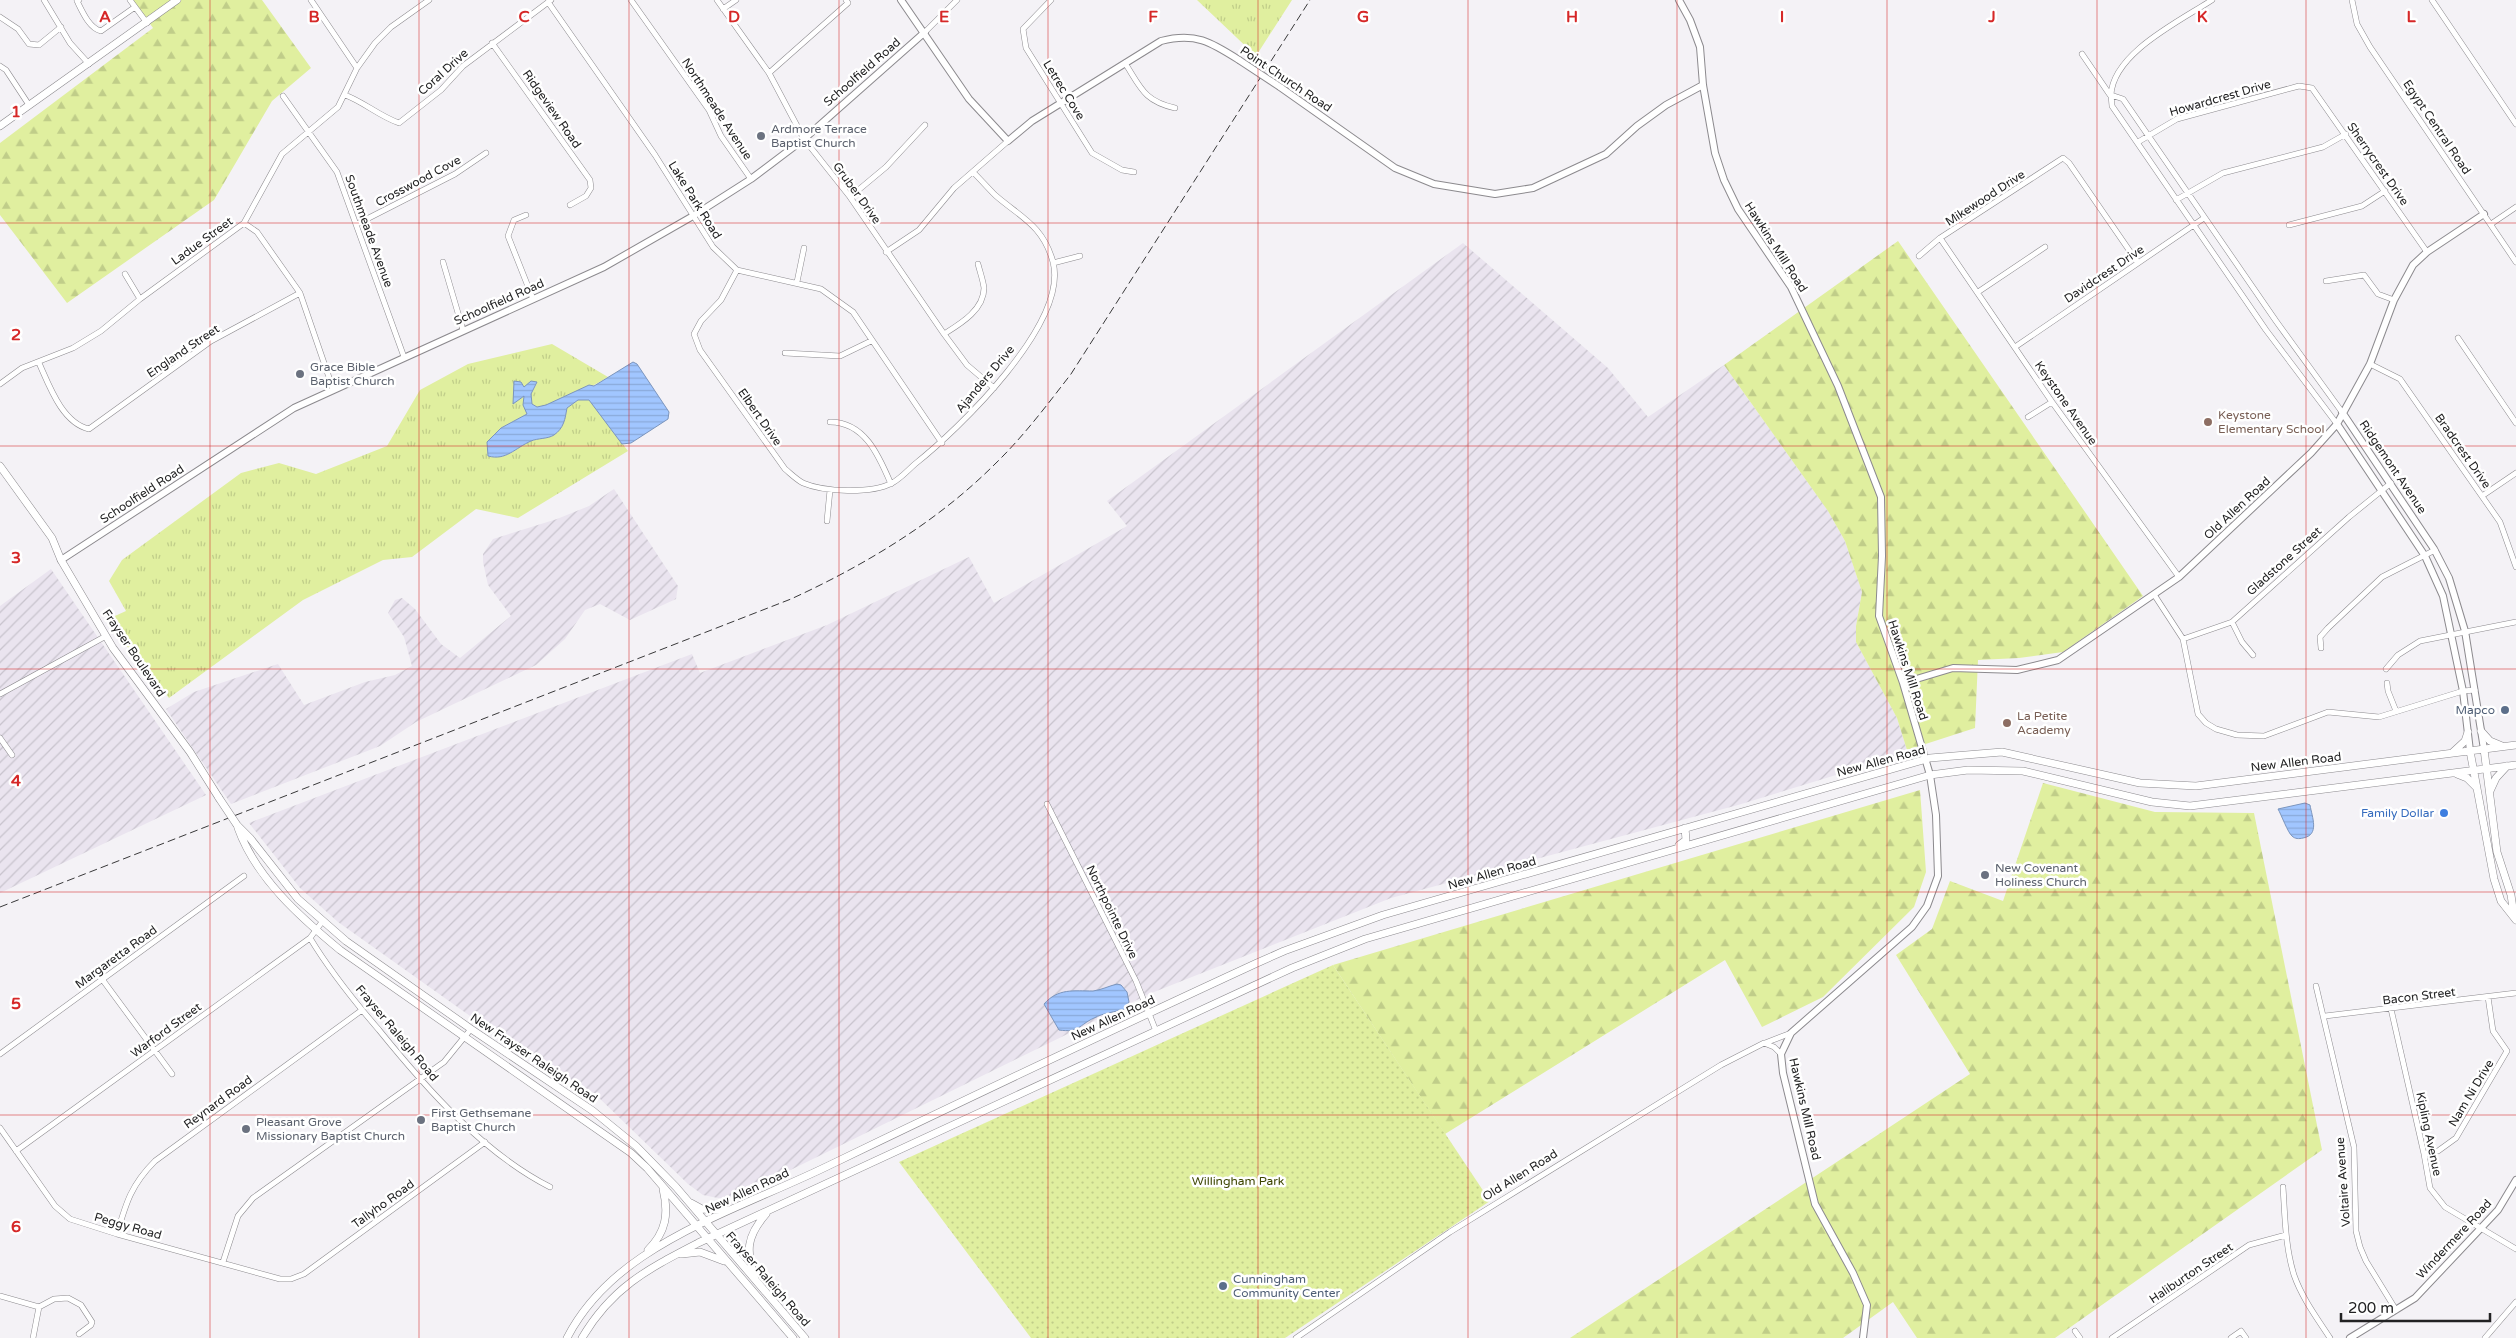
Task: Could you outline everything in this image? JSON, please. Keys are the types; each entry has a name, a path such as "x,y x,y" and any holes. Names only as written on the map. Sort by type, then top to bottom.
{"main road":[{"path":"0,126 90,64 177,0"},
{"name":"Frayser Boulevard","path":"0,466 42,522 106,636 190,752 237,825"},
{"path":"2481,731 2490,740 2502,746"},
{"path":"2451,754 2465,741 2468,732"},
{"name":"New Allen Road","path":"567,1338 588,1306 604,1287 643,1256 705,1222 1284,950 1383,915 1924,759 2002,752 2140,783 2196,786 2516,745"},
{"name":"Ridgemont Avenue","path":"2484,749 2496,841 2515,917"},
{"name":"Ridgemont Avenue","path":"2470,751 2486,842 2501,901 2515,917"},
{"name":"New Allen Road","path":"582,1338 617,1293 646,1270 706,1238 1292,968 1365,939 1930,776 1968,770 2023,771 2152,802 2190,806 2474,772 2516,765"},
{"path":"2490,794 2494,782 2507,766"},
{"path":"2455,774 2467,778 2476,787"},
{"path":"237,825 250,838 298,899 322,922"},
{"path":"237,825 245,846 258,866 285,900 316,930"},
{"path":"1665,852 1684,843 1688,837 1685,828"},
{"path":"2486,842 2496,841"},
{"name":"New Frayser Raleigh Road","path":"322,922 470,1029 593,1111 617,1130 636,1146 715,1234"},
{"name":"New Frayser Raleigh Road","path":"316,930 340,950 612,1138 636,1158 663,1186 706,1238"},
{"path":"643,1256 662,1234 666,1224 666,1202 663,1186"},
{"path":"688,1202 702,1209 731,1210"},
{"path":"756,1282 749,1260 750,1237 768,1211"},
{"name":"Frayser Raleigh Road","path":"715,1234 805,1338"},
{"name":"Frayser Raleigh Road","path":"706,1238 793,1338"},
{"path":"669,1258 686,1252 700,1252 727,1263"}],"street":[{"path":"44,0 75,48 90,64"},
{"path":"79,0 77,1 82,13 96,30 101,31 135,6"},
{"path":"130,0 147,23"},
{"path":"311,0 357,68"},
{"name":"Ladue Street","path":"0,384 22,368 39,363 73,348 102,331 140,299 244,223 282,154 338,107 357,68 375,43 386,32 428,0"},
{"name":"Northmeade Avenue","path":"631,0 709,110 721,136 751,179"},
{"name":"Gruber Drive","path":"717,0 769,73 804,139 850,197 944,334 967,364 994,388"},
{"path":"723,8 736,0"},
{"path":"902,0 970,99 1008,141"},
{"path":"924,32 957,0"},
{"name":"Letrec Cove","path":"1051,0 1023,29 1026,48 1092,153 1122,170 1134,172"},
{"name":"Hawkins Mill Road","path":"1679,0 1690,20 1700,47 1715,153 1724,180 1738,209 1791,287 1838,386 1880,497 1882,556 1879,616 1903,683 1930,776 1936,815 1938,876 1928,906 1912,927 1791,1033 1781,1054 1815,1204 1853,1273 1867,1305 1863,1338"},
{"path":"2111,95 2112,84 2131,55 2212,0"},
{"name":"Egypt Central Road","path":"2352,0 2357,24 2370,47 2516,262"},
{"path":"2432,0 2516,124"},
{"name":"Coral Drive","path":"344,95 362,101 386,118 398,123 441,90 463,66 550,1"},
{"name":"Lake Park Road","path":"550,1 655,156 712,246 737,270"},
{"path":"769,73 847,1"},
{"path":"0,17 18,28 29,44 39,45 61,27"},
{"name":"Schoolfield Road","path":"62,560 294,408 604,267 693,216 751,179 804,139 924,32"},
{"name":"Point Church Road","path":"886,252 919,230 954,188 974,173 1032,121 1161,41 1185,37 1200,38 1215,44 1395,168 1434,184 1494,194 1533,188 1606,154 1637,126 1666,105 1704,85"},
{"name":"Ridgeview Road","path":"492,43 590,180 591,188 586,196 570,205"},
{"name":"Ridgemont Avenue","path":"2082,54 2111,95 2112,106 2176,200 2266,330 2337,424 2424,556 2443,596 2452,633 2463,691 2470,751"},
{"path":"1125,63 1147,96 1158,104 1175,108"},
{"path":"0,66 6,70 29,105"},
{"name":"Howardcrest Drive","path":"2138,142 2177,119 2299,86 2312,88"},
{"name":"Sherrycrest Drive","path":"2312,88 2427,252"},
{"name":"Ridgemont Avenue","path":"2111,95 2123,100 2342,412 2435,550 2449,578 2465,631 2484,749"},
{"name":"Southmeade Avenue","path":"284,96 337,172 404,358"},
{"path":"850,197 886,167 925,125"},
{"path":"2176,200 2223,172 2323,147 2346,134"},
{"name":"Crosswood Cove","path":"357,224 455,174 486,153"},
{"name":"Mikewood Drive","path":"1919,256 1940,238 2063,158 2138,263"},
{"name":"Ajanders Drive","path":"830,490 857,491 891,484 942,443 994,388 1019,357 1046,311 1052,290 1053,263 1044,241 1031,222 995,195 974,173"},
{"path":"2289,225 2362,206 2385,192"},
{"path":"2491,224 2516,208"},
{"name":"Old Allen Road","path":"1903,683 1953,668 2017,670 2040,666 2058,660 2179,578 2299,464 2337,424 2370,364 2394,300 2413,265 2427,252 2484,214"},
{"path":"526,215 514,220 508,236 533,298"},
{"name":"Davidcrest Drive","path":"2016,347 2204,218"},
{"path":"244,223 257,232 300,293 333,389"},
{"name":"Keystone Avenue","path":"1940,238 2052,402 2179,578"},
{"path":"1978,292 2045,247"},
{"path":"797,282 804,248"},
{"path":"1053,263 1080,256"},
{"path":"443,262 463,330"},
{"path":"944,334 960,324 978,306 984,289 978,264"},
{"path":"737,270 797,282 821,289 839,300 852,312 942,443"},
{"name":"Elbert Drive","path":"737,270 721,300 701,321 694,334 700,350 785,469 803,482 830,490"},
{"path":"125,274 140,299"},
{"path":"2326,281 2364,275 2378,294 2394,300"},
{"name":"England Street","path":"39,363 51,389 73,422 89,429 211,341 300,293"},
{"path":"2458,338 2516,423"},
{"path":"784,353 840,356 871,341"},
{"name":"Bradcrest Drive","path":"2370,364 2400,378 2500,522 2514,552 2516,567"},
{"path":"2028,417 2052,402"},
{"path":"830,422 842,422 862,433 878,455 891,484"},
{"path":"2482,496 2516,473"},
{"name":"Gladstone Street","path":"2183,639 2232,622 2348,517 2391,484"},
{"path":"827,521 830,490"},
{"path":"2321,648 2320,637 2382,577 2435,550"},
{"path":"2155,596 2183,639 2198,714 2206,723 2237,735 2264,736 2328,712 2379,717 2463,691 2475,690"},
{"path":"2232,622 2242,642 2254,655"},
{"path":"2386,669 2398,654 2420,641 2452,633 2516,622"},
{"path":"0,694 106,636"},
{"path":"2387,683 2396,712"},
{"path":"0,738 12,754"},
{"name":"Northpointe Drive","path":"1047,804 1156,1031"},
{"name":"Margaretta Road","path":"0,1054 244,876"},
{"name":"Warford Street","path":"16,1151 310,938 322,922"},
{"name":"Frayser Raleigh Road","path":"310,938 324,962 420,1080 485,1142 527,1175 550,1187"},
{"path":"102,979 172,1074"},
{"name":"Voltaire Avenue","path":"2316,986 2325,1016 2354,1147 2358,1239 2366,1261 2396,1310"},
{"name":"Bacon Street","path":"2325,1016 2488,998 2516,993"},
{"name":"Nam Ni Drive","path":"2424,1154 2438,1151 2456,1138 2506,1051 2493,1031 2488,998"},
{"name":"Kipling Avenue","path":"2391,1009 2430,1188 2437,1200 2516,1249"},
{"name":"Reynard Road","path":"117,1234 128,1196 138,1177 154,1161 362,1010"},
{"path":"223,1262 238,1216 253,1198 444,1062 470,1029"},
{"name":"Old Allen Road","path":"1296,1338 1450,1232 1721,1065 1764,1043 1791,1033"},
{"path":"1764,1043 1774,1047 1781,1054"},
{"name":"Peggy Road","path":"0,1128 55,1206 70,1219 117,1234 280,1279 291,1279"},
{"name":"Tallyho Road","path":"291,1279 304,1274 485,1142"},
{"name":"Windermere Road","path":"2350,1338 2415,1298 2482,1229 2498,1210 2516,1180"},
{"path":"2283,1187 2286,1235 2294,1274 2308,1305 2330,1338"},
{"name":"Haliburton Street","path":"2112,1338 2249,1245 2286,1235"},
{"path":"0,1296 39,1307 61,1297 75,1300 85,1309 92,1322 91,1325 79,1334"},
{"path":"2485,1338 2516,1302"},
{"path":"33,1338 39,1307"},
{"path":"2075,1331 2080,1338"},
{"path":"2231,1338 2241,1331 2246,1338"}],"shaded area":[{"path":"1463,243 1608,368 1648,417 1724,365 1828,511 1845,541 1862,592 1856,626 1856,642 1897,718 1907,750 1885,760 1738,805 1391,898 1149,994 750,1190 723,1199 703,1195 688,1184 595,1094 501,1038 338,922 300,888 249,823 692,654 700,673 827,625 969,557 994,603 1127,526 1107,501"},
{"path":"614,489 678,586 676,599 630,620 600,604 585,610 565,639 536,665 416,722 380,746 231,804 166,709 194,692 278,664 304,705 365,682 395,675 412,666 404,637 388,613 395,600 402,598 415,609 441,644 460,658 511,616 488,585 483,554 493,539 557,519 589,506"},
{"path":"51,569 206,795 0,893 0,606"}],"green space":[{"path":"133,0 262,0 311,68 272,101 214,200 67,303 0,215 0,143 153,28"},
{"path":"1197,0 1292,0 1256,56"},
{"path":"1898,241 2143,596 2063,652 2019,658 1978,660 1975,728 1907,750 1897,718 1856,642 1856,626 1862,592 1845,541 1828,511 1724,365"},
{"path":"552,344 608,377 574,395 537,407 532,404 531,394 537,383 513,404 524,396 527,414 501,428 487,442 488,456 500,457 531,441 554,435 565,420 567,408 578,400 589,400 628,451 518,518 476,509 412,557 383,560 303,600 169,698 106,620 126,611 109,581 122,560 241,473 279,463 316,474 387,446 420,390 468,364"},
{"path":"2043,783 2155,812 2254,813 2322,1150 2055,1338 1917,1338 1893,1302 1843,1338 1570,1338 1970,1074 1896,955 1932,929 1950,881 2003,901"},
{"path":"1920,790 1926,872 1914,907 1823,997 1762,1027 1725,960 1445,1134 1333,965"},
{"name":"Willingham Park","path":"1333,965 1490,1201 1285,1338 1031,1338 899,1162"}],"water":[{"path":"633,362 637,364 669,412 668,419 631,443 622,444 589,400 578,400 567,408 565,420 554,435 531,441 500,457 488,456 487,442 501,428 527,414 523,405 524,396 513,404 514,381 521,382 524,387 531,381 537,382 531,394 532,404 537,407 546,405 589,385 594,386"},
{"path":"2305,803 2310,805 2314,825 2312,833 2302,838 2296,838 2292,836 2278,809"},
{"path":"1117,984 1121,985 1127,992 1129,1002 1125,1009 1098,1016 1075,1029 1059,1030 1044,1004 1055,995 1067,991 1093,991"}],"railway":[{"path":"0,907 791,599 873,557 924,523 973,485 1005,454 1071,374 1310,0"}],"place":[{"name":"Ardmore Terrace Baptist Church","path":"761,136"},
{"name":"Grace Bible Baptist Church","path":"300,374"},
{"name":"Keystone Elementary School","path":"2208,422"},
{"name":"Mapco","path":"2505,710"},
{"name":"La Petite Academy","path":"2007,723"},
{"name":"Family Dollar","path":"2444,813"},
{"name":"New Covenant Holiness Church","path":"1985,875"},
{"name":"First Gethsemane Baptist Church","path":"421,1120"},
{"name":"Pleasant Grove Missionary Baptist Church","path":"246,1129"},
{"name":"Cunningham Community Center","path":"1223,1286"}]}
